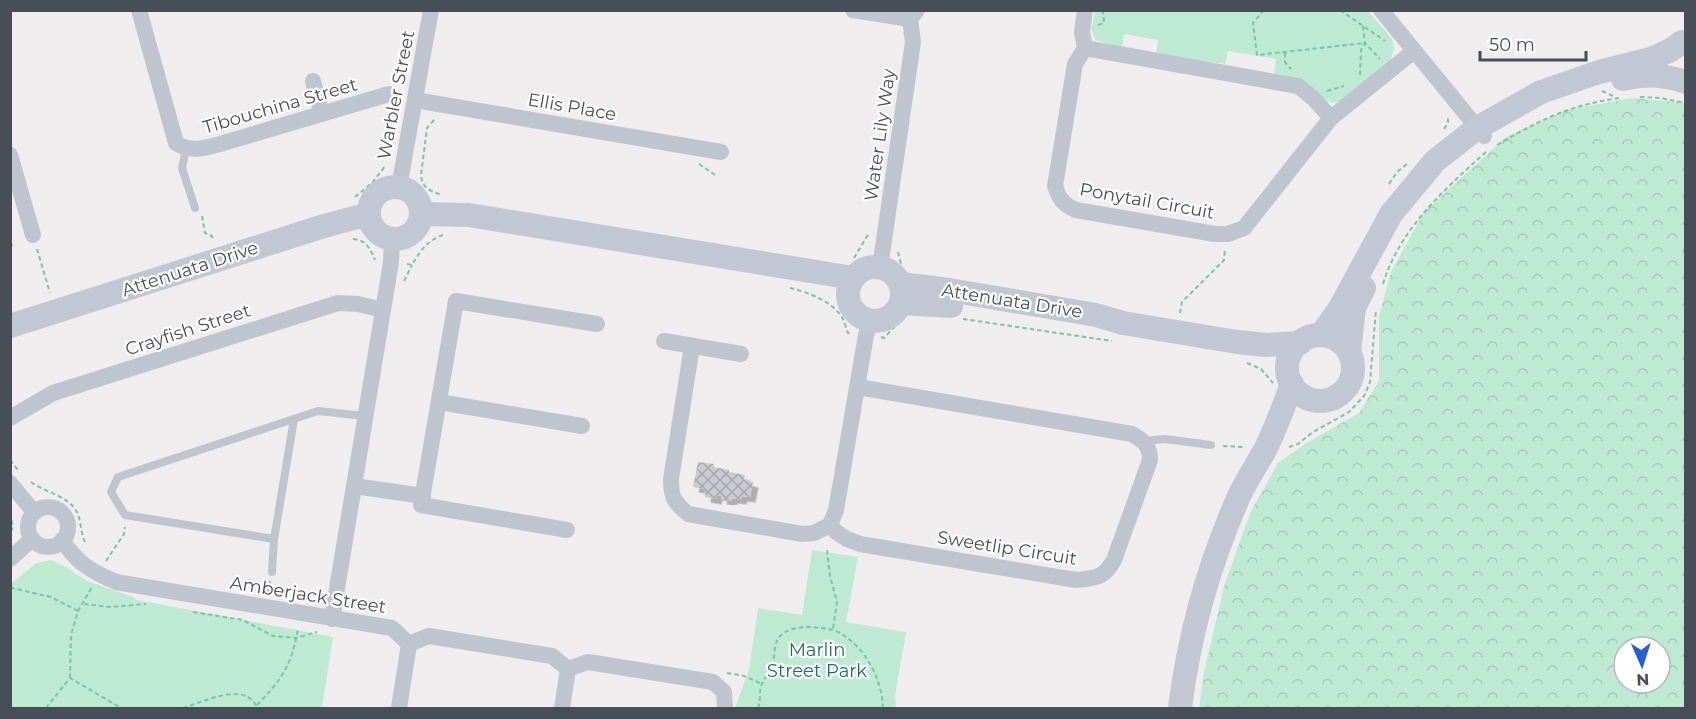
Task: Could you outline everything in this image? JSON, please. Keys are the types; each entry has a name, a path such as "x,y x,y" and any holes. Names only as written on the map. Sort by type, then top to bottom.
{"street":[{"name":"Tibouchina Street","path":"139,10 176,143 186,149 204,148 389,94"},
{"name":"Warbler Street","path":"399,187 431,10"},
{"path":"854,10 913,15"},
{"name":"Ponytail Circuit","path":"1085,10 1082,32 1085,48 1075,64 1055,186 1058,197 1067,206 1076,210 1227,234 1244,228 1331,118 1414,51"},
{"path":"1381,10 1486,140"},
{"name":"Water Lily Way","path":"880,267 913,42 913,15"},
{"path":"1684,39 1679,61 1686,77"},
{"path":"1265,449 1302,413 1320,401 1340,395 1347,387 1352,378 1353,368 1349,352 1354,308 1392,238 1414,205 1439,176 1486,140 1541,92 1599,72 1651,59 1671,50 1684,39"},
{"path":"1085,48 1299,86 1331,118"},
{"path":"1180,708 1184,676 1204,590 1240,495 1265,449 1290,377 1292,351 1310,339 1340,308 1391,214 1435,161 1486,140 1549,101 1634,76 1667,75 1686,82"},
{"path":"313,81 322,114"},
{"name":"Ellis Place","path":"415,100 721,152"},
{"path":"10,155 33,235"},
{"path":"390,187 399,187 406,189 418,199 421,214 415,230 400,238 392,238 378,232 361,206 371,202 376,195 390,187"},
{"name":"Attenuata Drive","path":"10,326 324,226 361,206"},
{"path":"421,214 469,215 849,277 870,267 889,270 896,276 901,294 897,311 889,318 862,327"},
{"path":"327,624 354,486 391,262 392,238"},
{"path":"692,346 671,479 671,493 676,504 688,514 802,534 814,533 830,525 836,510 866,335 861,318 849,302 849,277"},
{"name":"Attenuata Drive","path":"901,294 949,290 1237,342 1266,345 1310,339"},
{"path":"567,530 422,505 423,496 456,301 597,324"},
{"name":"Crayfish Street","path":"10,418 53,393 339,303 358,304 383,310"},
{"path":"1310,339 1335,339 1349,352"},
{"path":"664,341 741,354"},
{"name":"Attenuata Drive","path":"1237,342 1290,377"},
{"path":"1290,377 1304,396 1320,401"},
{"path":"858,387 1132,434 1144,441"},
{"path":"439,402 582,426"},
{"name":"Sweetlip Circuit","path":"830,525 847,539 860,544 1076,579 1094,579 1108,572 1114,560 1150,460 1150,451 1144,441"},
{"path":"18,477 34,512"},
{"path":"354,486 423,496"},
{"path":"47,507 59,511 67,522 66,535 52,546 41,546 32,539 28,528 30,517 34,512 47,507"},
{"path":"10,559 32,539"},
{"name":"Amberjack Street","path":"62,540 73,556 85,567 105,571 116,582 327,624 392,628 409,644"},
{"path":"399,708 409,644 429,636 552,656 568,669"},
{"path":"568,669 588,662 713,682 724,700"},
{"path":"562,708 568,669"}],"lane":[{"path":"186,149 182,168 199,210"},
{"path":"274,539 125,515 111,492 118,477 318,411 365,416"},
{"path":"272,573 274,539 294,419"},
{"path":"1144,441 1165,439 1211,445"}],"path":[{"path":"1094,25 1104,23 1103,10"},
{"path":"1264,10 1252,23 1257,55 1365,43"},
{"path":"1340,10 1389,44 1401,35"},
{"path":"1357,81 1362,67 1361,50 1365,43 1363,26"},
{"path":"1365,43 1384,63"},
{"path":"1285,52 1285,62 1292,70"},
{"path":"1324,90 1352,84"},
{"path":"1594,87 1618,98"},
{"path":"1635,96 1686,103"},
{"path":"1382,287 1395,256 1419,217 1486,140 1568,108 1627,97"},
{"path":"440,117 431,122 427,128 421,175 426,188 446,196"},
{"path":"698,162 715,175"},
{"path":"361,206 372,183 387,163"},
{"path":"199,210 202,227 205,233 212,236 214,245"},
{"path":"849,277 855,257 869,232"},
{"path":"403,283 422,248 431,239 450,233"},
{"path":"1177,331 1182,302 1224,260 1227,234"},
{"path":"33,235 51,297"},
{"path":"10,242 13,247"},
{"path":"375,260 376,269"},
{"path":"405,264 412,265"},
{"path":"781,286 804,291 836,310 843,319 848,333 862,327"},
{"path":"1211,445 1265,449 1298,444 1313,432 1349,412 1364,396 1370,382 1377,305"},
{"path":"10,460 18,477 66,500 72,506 77,513 83,539 88,549"},
{"path":"10,513 13,527 10,533"},
{"path":"46,708 70,678 71,635 78,611 105,571 104,563 124,534 125,515"},
{"path":"827,550 830,576 837,602 832,629"},
{"path":"10,579 12,588 51,597 78,611"},
{"path":"84,604 110,607 145,604 156,606"},
{"path":"189,611 243,620 273,636 296,638 313,634 327,624"},
{"path":"183,708 235,693 246,695 257,707 286,671 298,623"},
{"path":"758,708 762,684 773,664 774,645 783,633 801,627 832,629 848,638 870,665 882,696 883,708"},
{"path":"722,672 744,676 762,684"},
{"path":"70,678 121,708"}],"green space":[{"path":"1095,11 1368,11 1392,39 1394,48 1391,59 1350,96 1332,103 1322,98 1300,79 1274,73 1276,59 1228,51 1225,64 1156,54 1158,40 1124,34 1122,48 1096,40 1091,30"},
{"path":"1632,98 1685,103 1685,708 1199,708 1204,672 1225,583 1251,511 1278,463 1305,444 1359,413 1379,381 1379,316 1391,272 1424,212 1506,137 1566,110"},
{"name":"Marlin Street Park","path":"812,550 858,557 846,622 906,632 895,696 896,708 735,708 749,670 758,608 802,615"},
{"path":"51,560 87,581 137,600 333,637 322,708 11,708 11,584 36,563"}],"building":[{"path":"698,462 714,464 714,467 745,475 744,480 753,482 750,497 732,498 732,501 721,499 722,496 717,495 716,499 705,497 706,489 693,487"}]}
